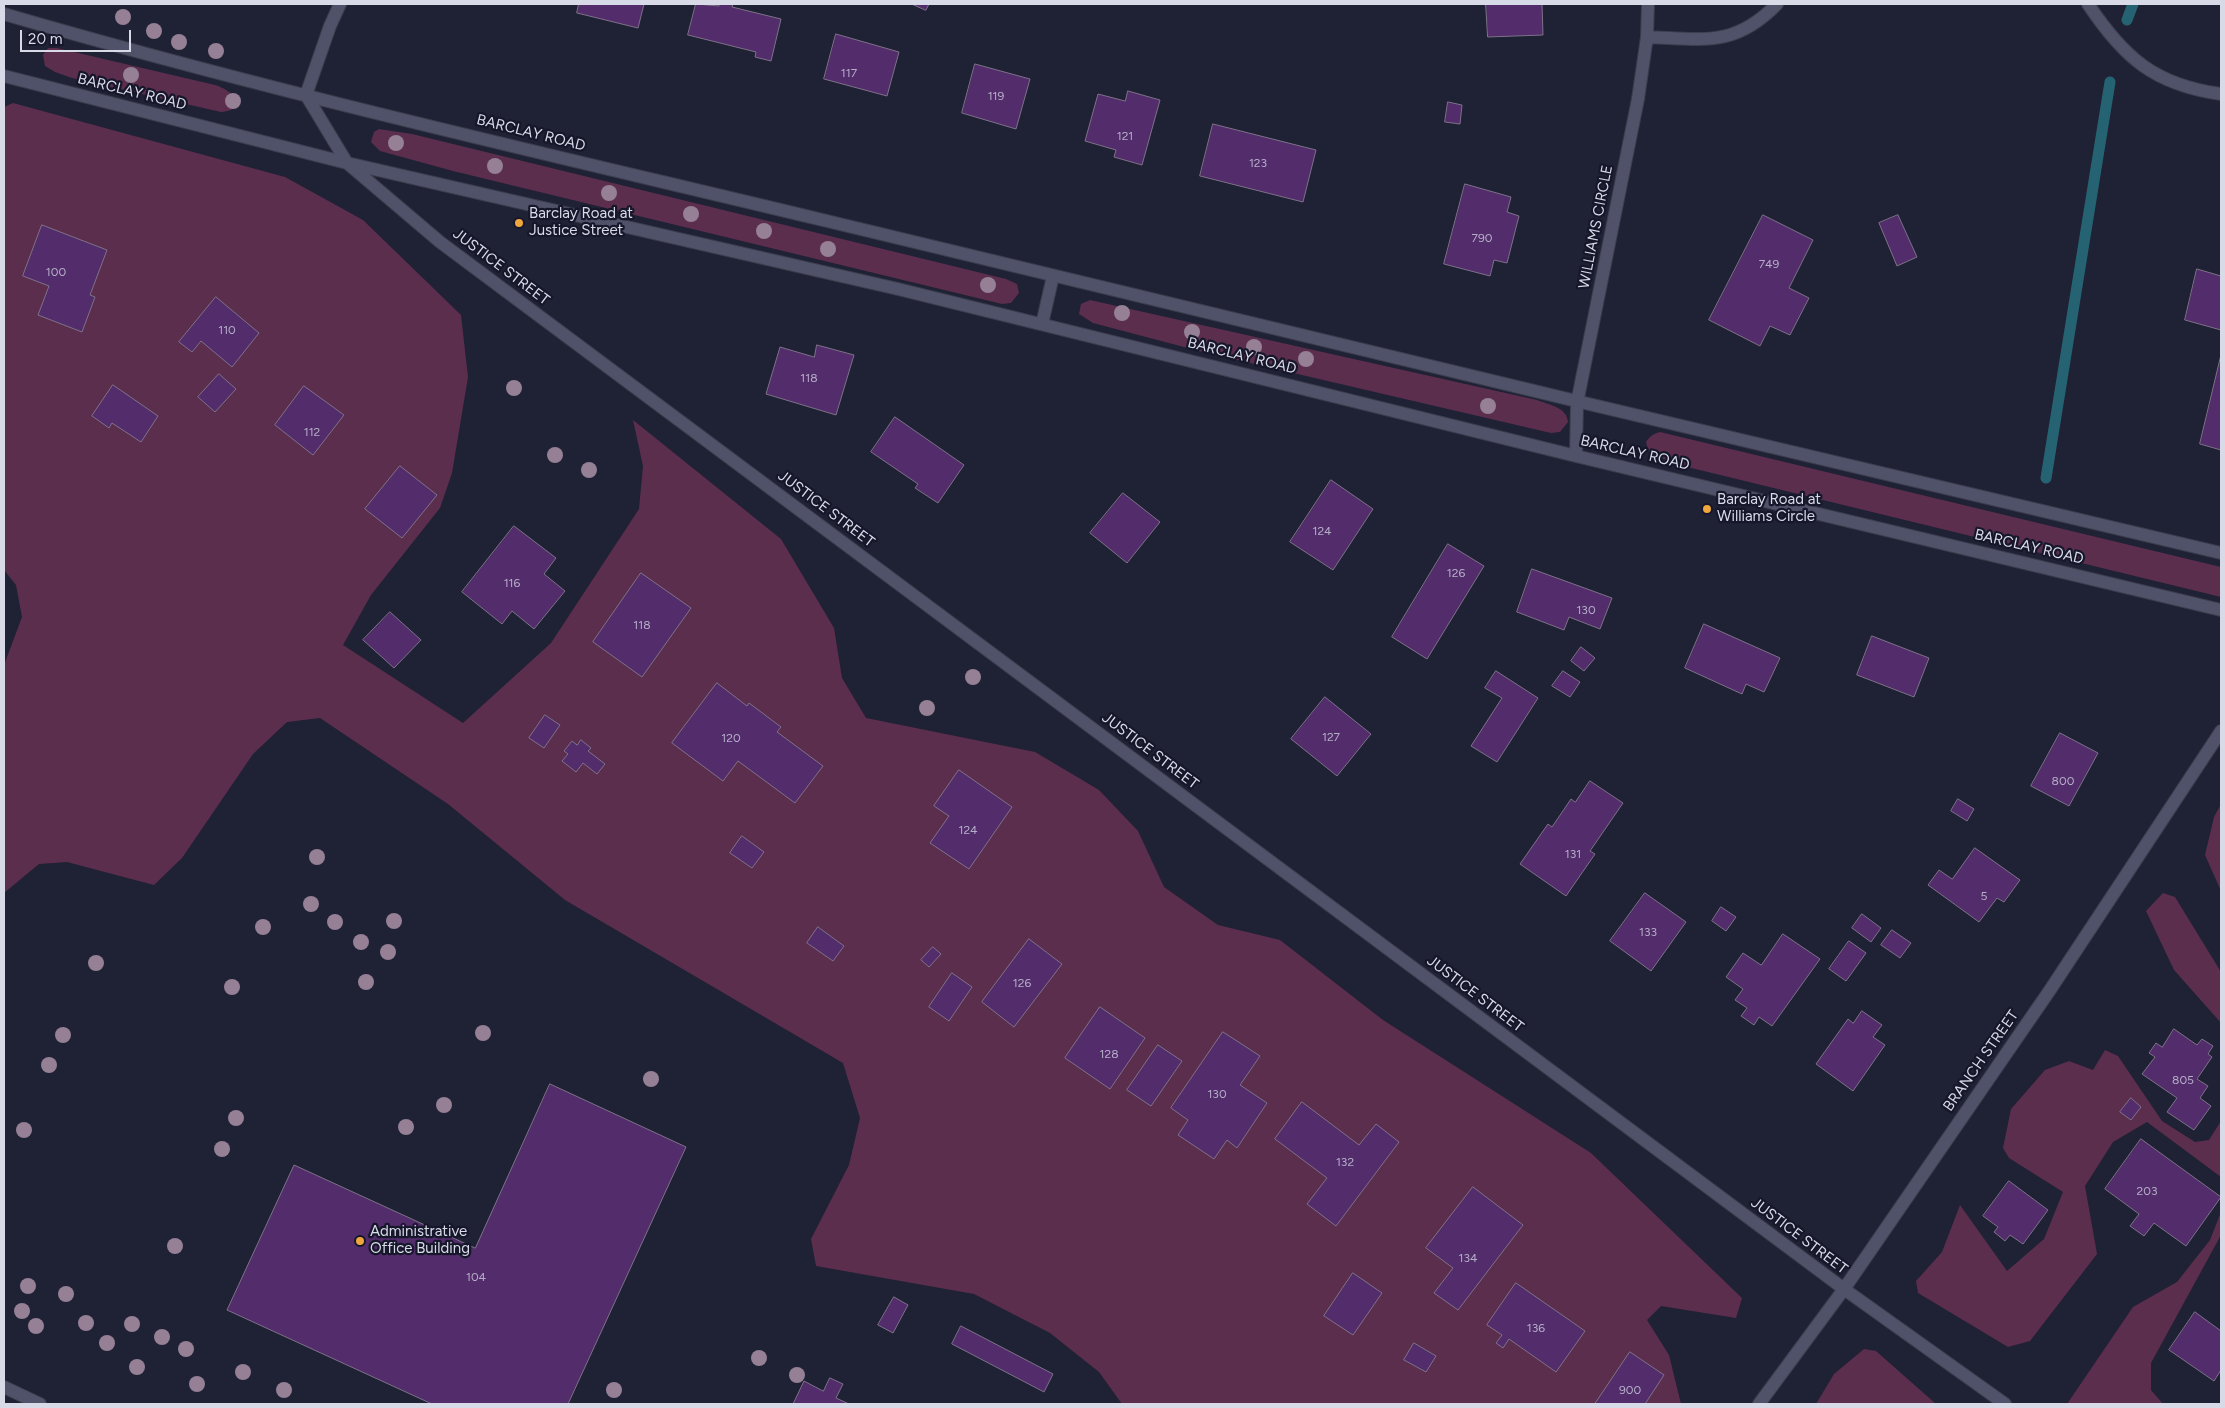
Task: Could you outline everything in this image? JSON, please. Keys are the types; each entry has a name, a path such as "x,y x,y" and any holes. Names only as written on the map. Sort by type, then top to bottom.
{"street":[{"path":"306,95 330,26 340,4"},
{"name":"WILLIAMS CIRCLE","path":"1576,456 1577,403 1638,99 1647,38 1648,4"},
{"path":"1647,38 1720,38 1736,34 1751,27 1777,4"},
{"path":"2088,4 2118,45 2149,71 2182,86 2221,94"},
{"name":"BARCLAY ROAD","path":"4,14 93,40 306,95 1577,403 2221,553"},
{"name":"BARCLAY ROAD","path":"4,76 346,163 888,286 1576,456 2221,610"},
{"name":"JUSTICE STREET","path":"306,95 346,163 440,242 1844,1289 2005,1404"},
{"path":"1042,324 1053,276"},
{"name":"BRANCH STREET","path":"1759,1404 1844,1289 2050,990 2221,731"},
{"path":"4,1387 40,1404"}],"shaded area":[{"path":"48,48 57,48 215,85 233,95 237,103 236,107 221,112 72,78 45,66 43,55"},
{"path":"13,103 285,177 363,220 461,315 468,377 452,473 440,508 371,595 343,645 463,723 551,643 639,509 643,466 633,420 781,539 834,628 842,678 866,718 1035,752 1099,790 1138,831 1164,887 1218,925 1280,940 1383,1020 1591,1153 1742,1298 1736,1318 1661,1306 1647,1320 1669,1355 1681,1404 1122,1404 1099,1372 1050,1333 974,1294 816,1266 811,1239 849,1165 860,1118 843,1063 565,900 448,804 320,718 287,722 253,754 182,858 154,885 67,862 39,864 4,893 4,665 22,617 16,585 4,570 4,107"},
{"path":"379,129 412,134 1006,279 1017,284 1019,293 1011,303 1002,304 453,171 380,151 371,142 374,132"},
{"path":"1090,300 1537,400 1561,410 1567,417 1568,422 1560,432 1551,433 1203,352 1093,323 1079,314 1081,304"},
{"path":"1660,432 2221,567 2221,597 1671,463 1648,450 1646,442 1649,438"},
{"path":"2221,804 2221,891 2205,855 2214,817"},
{"path":"2163,893 2175,897 2221,972 2221,1023 2174,970 2146,911"},
{"path":"2105,1050 2118,1056 2162,1121 2195,1142 2209,1140 2221,1121 2221,1177 2147,1122 2113,1142 2085,1186 2097,1254 2030,1341 2008,1347 1918,1293 1916,1281 1942,1252 1960,1205 2007,1271 2044,1239 2063,1192 2009,1158 2003,1148 2011,1109 2045,1070 2069,1061 2093,1070"},
{"path":"2221,1212 2221,1235 2151,1363 2151,1390 2163,1404 2067,1404 2133,1307 2177,1282 2210,1240"},
{"path":"1864,1349 1876,1351 1936,1404 1816,1404 1834,1374"}],"building":[{"path":"579,4 644,4 638,28 577,13"},
{"path":"696,4 719,6 719,4 733,4 732,7 781,19 771,61 755,57 756,52 688,35"},
{"path":"912,4 929,4 926,10"},
{"path":"1486,4 1542,4 1543,35 1488,37"},
{"path":"836,34 899,52 887,96 824,79"},
{"path":"975,64 1030,79 1016,129 962,113"},
{"path":"1128,91 1160,100 1142,165 1114,157 1116,150 1085,141 1098,94 1125,101"},
{"path":"1448,102 1462,105 1460,124 1445,122"},
{"path":"1213,124 1316,150 1303,202 1200,176"},
{"path":"1465,184 1511,197 1507,212 1519,216 1507,263 1494,260 1490,276 1444,264"},
{"path":"1763,215 1813,240 1789,288 1809,298 1790,335 1770,326 1760,346 1709,320"},
{"path":"1898,215 1917,257 1897,266 1879,223"},
{"path":"42,225 107,250 90,295 95,297 82,332 38,315 49,286 23,276"},
{"path":"2197,269 2221,276 2221,330 2185,320"},
{"path":"216,297 259,333 232,367 201,341 192,352 179,342"},
{"path":"817,345 854,355 836,415 766,394 780,347 814,357"},
{"path":"2221,355 2221,450 2200,444"},
{"path":"219,374 236,389 215,412 198,397"},
{"path":"113,385 158,416 141,442 112,423 109,428 92,416"},
{"path":"304,386 344,415 313,455 275,425"},
{"path":"895,417 964,465 938,503 915,488 918,484 871,452"},
{"path":"400,466 437,495 402,538 365,509"},
{"path":"1331,480 1373,509 1333,570 1290,542"},
{"path":"1123,493 1160,522 1127,563 1090,533"},
{"path":"514,526 556,558 544,574 565,591 534,629 512,611 502,624 462,592"},
{"path":"1448,544 1484,566 1427,659 1392,637"},
{"path":"1532,569 1612,598 1600,629 1569,617 1564,630 1517,612"},
{"path":"641,573 691,608 642,677 593,642"},
{"path":"390,612 421,640 394,668 363,640"},
{"path":"1704,624 1780,658 1764,692 1746,684 1742,694 1685,668"},
{"path":"1872,636 1929,658 1914,697 1857,675"},
{"path":"1581,647 1595,658 1584,671 1571,661"},
{"path":"1496,671 1538,698 1497,762 1471,746 1502,698 1485,688"},
{"path":"1563,671 1580,682 1570,697 1552,686"},
{"path":"717,683 747,706 749,703 781,727 777,732 823,766 795,803 738,761 723,781 672,743"},
{"path":"1325,697 1371,734 1337,776 1291,739"},
{"path":"545,715 560,725 544,748 529,738"},
{"path":"2060,733 2098,753 2069,806 2031,786"},
{"path":"581,740 591,748 588,751 605,764 597,774 583,763 576,772 562,761 568,754 564,751 572,741 577,745"},
{"path":"959,770 1012,807 969,869 930,843 949,816 934,806"},
{"path":"1590,781 1623,803 1590,851 1595,854 1566,896 1520,864 1548,824 1552,827 1571,799 1575,802"},
{"path":"1958,799 1974,809 1967,821 1951,811"},
{"path":"742,836 764,852 752,868 730,853"},
{"path":"1975,848 2020,880 2004,902 1997,898 1979,922 1928,885 1939,870 1952,879"},
{"path":"1645,893 1686,922 1651,971 1610,941"},
{"path":"1721,907 1736,917 1726,931 1712,921"},
{"path":"1862,914 1881,928 1871,942 1852,928"},
{"path":"818,927 844,946 833,961 807,943"},
{"path":"1892,930 1911,943 1900,958 1881,945"},
{"path":"1783,934 1820,959 1772,1026 1759,1017 1754,1025 1741,1016 1747,1008 1735,1000 1743,989 1726,977 1743,953 1761,965"},
{"path":"1029,939 1062,964 1014,1027 982,1002"},
{"path":"1849,941 1866,953 1846,981 1829,969"},
{"path":"933,947 941,954 929,967 921,960"},
{"path":"952,973 972,987 949,1021 929,1007"},
{"path":"1100,1007 1145,1038 1110,1089 1065,1058"},
{"path":"1862,1011 1882,1025 1873,1037 1885,1045 1853,1091 1816,1064 1848,1019 1853,1023"},
{"path":"2174,1029 2197,1045 2202,1039 2213,1046 2208,1054 2212,1057 2197,1079 2208,1086 2200,1098 2211,1106 2194,1130 2167,1112 2177,1098 2142,1074 2155,1057 2149,1053 2156,1043 2162,1047"},
{"path":"1223,1032 1260,1056 1240,1085 1267,1103 1237,1148 1227,1140 1214,1159 1178,1135 1188,1120 1171,1108"},
{"path":"1158,1045 1182,1061 1151,1106 1127,1090"},
{"name":"Administrative Office Building","path":"550,1084 686,1147 568,1404 432,1404 227,1310 294,1165 475,1248"},
{"path":"2131,1098 2141,1107 2131,1120 2120,1112"},
{"path":"1302,1102 1359,1145 1376,1124 1399,1142 1336,1226 1307,1204 1327,1178 1275,1139"},
{"path":"2141,1139 2221,1197 2186,1246 2154,1223 2144,1236 2130,1226 2139,1214 2105,1189"},
{"path":"2009,1181 2048,1210 2023,1244 2010,1235 2005,1241 1994,1232 1998,1227 1983,1216"},
{"path":"1473,1187 1523,1225 1458,1310 1434,1293 1453,1268 1426,1248"},
{"path":"1353,1273 1382,1293 1353,1335 1324,1316"},
{"path":"1516,1283 1585,1331 1556,1372 1509,1339 1503,1348 1496,1343 1502,1335 1487,1325"},
{"path":"894,1297 908,1305 893,1333 878,1325"},
{"path":"2195,1312 2221,1331 2221,1370 2214,1381 2169,1350"},
{"path":"961,1326 1053,1374 1044,1392 952,1344"},
{"path":"1414,1343 1436,1356 1426,1372 1404,1360"},
{"path":"1630,1352 1664,1375 1645,1404 1595,1404"},
{"path":"830,1378 843,1384 836,1398 849,1404 793,1404 804,1381 823,1391"}],"waterway":[{"path":"2127,20 2133,4"},
{"path":"2046,478 2110,82"}],"place":[{"name":"Barclay Road at Justice Street","path":"519,223"},
{"name":"Barclay Road at Williams Circle","path":"1707,509"},
{"name":"Administrative Office Building","path":"360,1241"}]}
